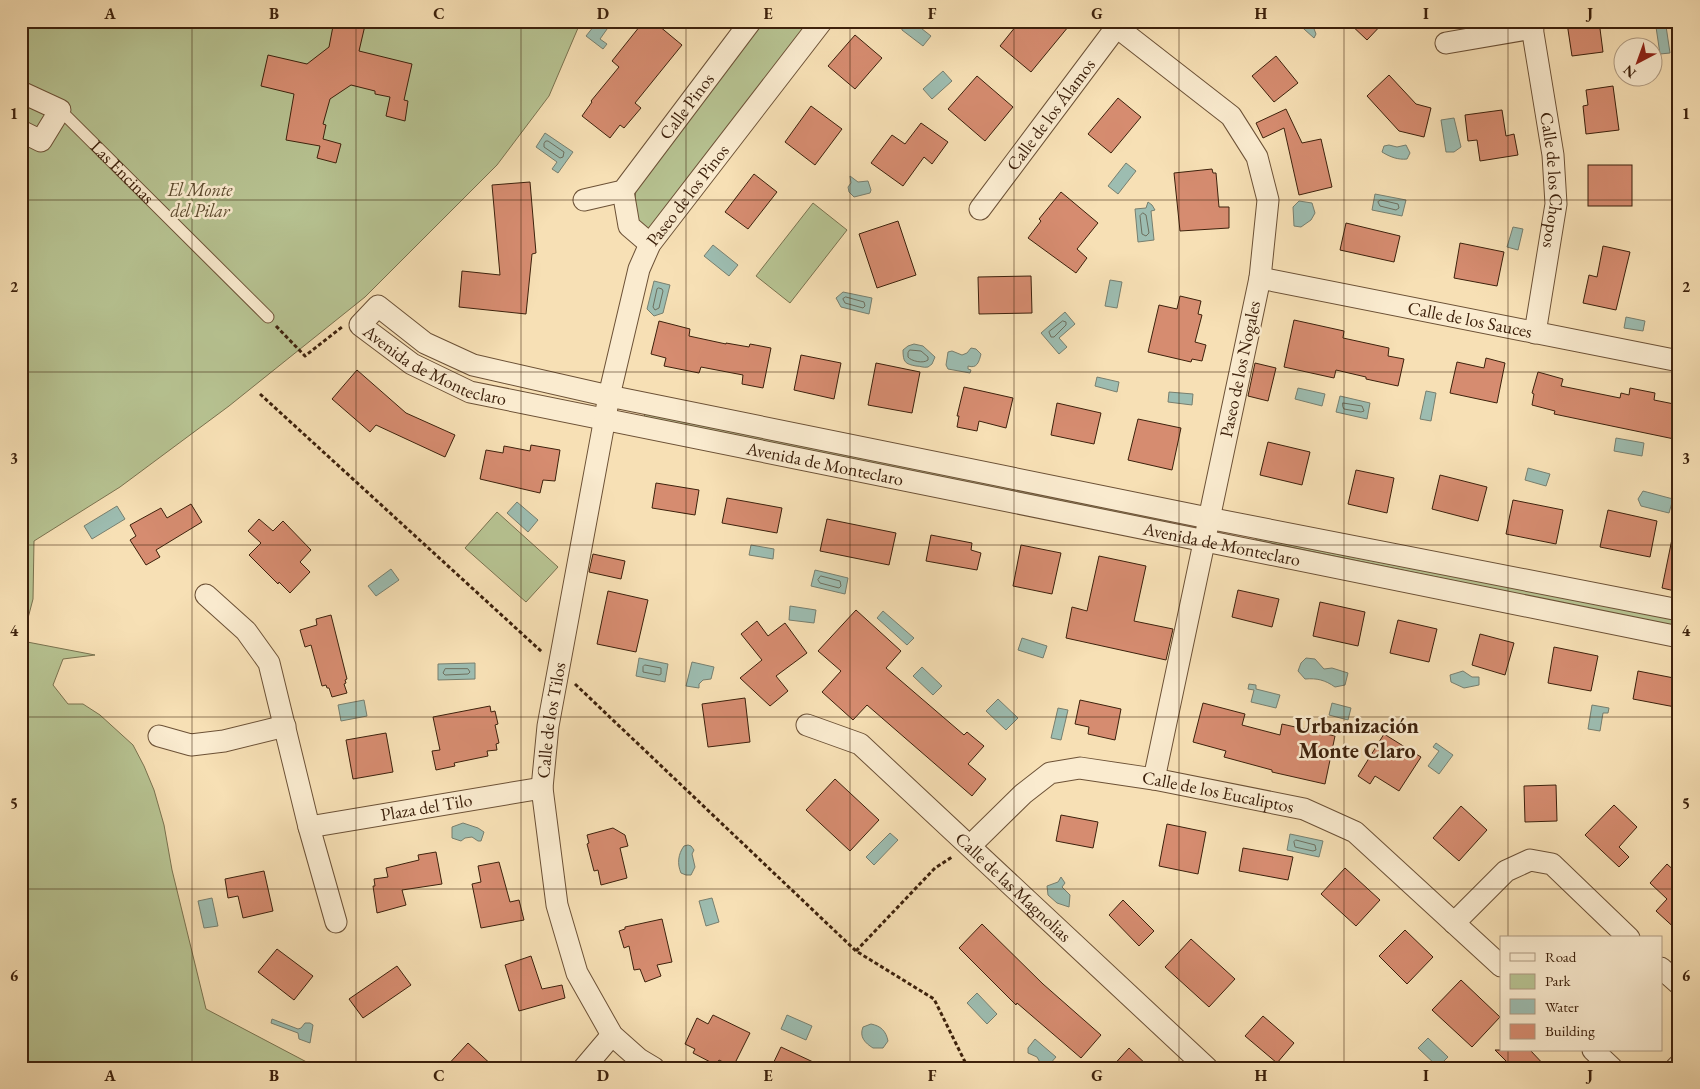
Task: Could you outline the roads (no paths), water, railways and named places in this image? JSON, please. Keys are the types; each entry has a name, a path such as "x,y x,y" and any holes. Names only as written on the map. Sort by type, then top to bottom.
{"street":[{"name":"Calle Pinos","path":"623,191 751,21"},
{"name":"Paseo de los Pinos","path":"609,396 640,269 650,244 822,21"},
{"name":"Calle de los Álamos","path":"980,209 1115,23"},
{"name":"Paseo de los Nogales","path":"1115,23 1231,116 1257,157 1268,200 1260,278 1154,780"},
{"name":"Calle de los Chopos","path":"1446,44 1532,25 1554,156 1556,204 1535,333"},
{"name":"Las Encinas","path":"21,92 60,110"},
{"path":"21,131 41,141 60,110"},
{"path":"584,200 623,191 629,226 650,244"},
{"name":"Calle de los Sauces","path":"1260,278 1679,362"},
{"name":"Avenida de Monteclaro","path":"1679,610 1208,518 609,396 473,365 425,343 378,306 360,325 412,364 470,392 1679,637"},
{"name":"Calle de los Tilos","path":"609,396 558,667 548,726 542,788 557,905 577,973 612,1035 639,1059 654,1068"},
{"path":"206,595 246,631 269,663 309,826 336,922"},
{"name":"Calle de las Magnolias","path":"807,725 860,744 1207,1068"},
{"path":"159,736 191,745 224,741 285,726"},
{"name":"Calle de los Eucaliptos","path":"970,846 1023,794 1050,773 1080,768 1154,780 1304,809 1355,832 1500,965"},
{"name":"Plaza del Tilo","path":"309,826 542,788"},
{"path":"1454,923 1506,871 1530,860 1552,864 1627,936"},
{"path":"1662,969 1679,984"},
{"path":"584,1068 612,1035"},
{"path":"1595,1052 1612,1068"},
{"path":"1676,1068 1679,1064"}],"lane":[{"name":"Las Encinas","path":"60,110 268,317"}],"water":[{"path":"598,21 612,22 600,39 607,44 603,49 586,36"},
{"path":"912,21 931,36 923,46 902,30 901,22"},
{"path":"1295,21 1311,21 1316,34 1314,38"},
{"path":"1666,26 1670,53 1662,54 1662,38 1658,38 1656,27"},
{"path":"943,71 952,81 932,99 923,89"},
{"path":"1454,118 1461,147 1454,152 1446,152 1441,120"},
{"path":"545,133 573,152 558,173 552,169 557,162 536,147"},
{"path":"1406,145 1410,153 1407,159 1394,158 1382,152 1384,146 1397,147"},
{"path":"1126,163 1136,171 1118,194 1108,186"},
{"path":"850,176 858,182 868,181 870,193 854,197 849,192 848,187 851,183"},
{"path":"1375,194 1406,200 1402,216 1372,210"},
{"path":"1299,201 1312,203 1315,213 1311,220 1301,227 1294,226 1293,207"},
{"path":"1148,202 1155,210 1151,211 1154,240 1138,242 1135,209 1146,208"},
{"path":"1513,227 1523,229 1518,250 1507,247"},
{"path":"713,245 738,265 729,276 704,256"},
{"path":"1110,280 1122,282 1117,308 1105,306"},
{"path":"654,281 670,285 663,313 654,316 647,309"},
{"path":"843,292 872,298 869,314 841,307 836,298"},
{"path":"1065,312 1075,324 1059,338 1067,347 1059,354 1041,333"},
{"path":"1626,317 1645,321 1643,331 1624,328"},
{"path":"914,344 923,346 935,357 932,364 928,367 905,362 903,350"},
{"path":"971,348 976,349 981,354 976,366 968,366 968,369 971,370 970,373 948,369 946,365 948,352 952,351 962,355"},
{"path":"1097,377 1119,382 1117,392 1095,386"},
{"path":"1298,388 1325,394 1322,406 1295,399"},
{"path":"1426,391 1436,393 1431,421 1420,419"},
{"path":"1169,392 1193,394 1192,405 1168,402"},
{"path":"1340,396 1370,403 1367,419 1336,412"},
{"path":"1616,438 1644,443 1642,456 1614,451"},
{"path":"1528,468 1550,474 1546,486 1525,480"},
{"path":"1643,491 1673,499 1669,513 1641,506 1638,499"},
{"path":"517,502 538,520 528,532 507,513"},
{"path":"117,506 125,519 92,539 84,526"},
{"path":"751,545 774,549 773,559 749,555"},
{"path":"391,569 399,580 376,596 368,586"},
{"path":"815,570 848,578 845,594 811,586"},
{"path":"790,606 816,610 814,623 789,620"},
{"path":"883,611 914,638 907,645 877,618"},
{"path":"1022,638 1047,646 1043,658 1018,650"},
{"path":"639,658 668,664 665,682 636,676"},
{"path":"1306,658 1315,659 1324,669 1332,668 1348,673 1345,685 1335,687 1321,680 1305,679 1298,671 1301,663"},
{"path":"692,662 714,667 711,679 703,680 699,684 699,688 686,686"},
{"path":"475,663 475,679 438,680 438,664"},
{"path":"922,667 942,686 933,695 913,676"},
{"path":"1463,671 1472,677 1479,677 1479,685 1464,688 1451,682 1450,675"},
{"path":"1249,684 1256,685 1256,689 1280,695 1276,708 1251,702 1254,690 1248,689"},
{"path":"998,699 1018,718 1006,730 986,711"},
{"path":"364,700 367,716 341,721 338,705"},
{"path":"1332,703 1351,708 1348,720 1329,715"},
{"path":"1592,705 1609,708 1608,713 1603,713 1600,731 1588,729"},
{"path":"1058,708 1068,710 1061,740 1051,738"},
{"path":"1436,743 1453,755 1439,774 1428,766 1439,751 1433,747"},
{"path":"463,823 484,832 481,841 472,837 461,841 452,838 452,827"},
{"path":"890,833 898,840 874,865 866,857"},
{"path":"1290,834 1323,841 1319,857 1287,850"},
{"path":"688,845 694,850 692,854 695,867 691,875 681,873 679,866 680,852 684,846"},
{"path":"1061,877 1065,883 1062,887 1070,895 1069,907 1057,903 1048,895 1047,886 1058,882"},
{"path":"212,898 218,926 204,928 198,901"},
{"path":"712,898 719,922 706,926 699,901"},
{"path":"977,993 997,1014 987,1024 967,1003"},
{"path":"787,1015 812,1026 806,1040 781,1029"},
{"path":"272,1019 298,1029 305,1023 310,1023 313,1025 310,1043 299,1039 298,1033 271,1023"},
{"path":"871,1024 878,1026 886,1034 888,1041 883,1048 873,1048 864,1039 862,1034 863,1027"},
{"path":"1428,1038 1448,1057 1438,1067 1418,1048"},
{"path":"1035,1039 1056,1057 1049,1065 1042,1066 1037,1057 1028,1053 1028,1048"}],"district":[{"name":"Urbanización Monte Claro","path":"1357,738"}],"park label":[{"name":"El Monte del Pilar","path":"200,200"}]}
